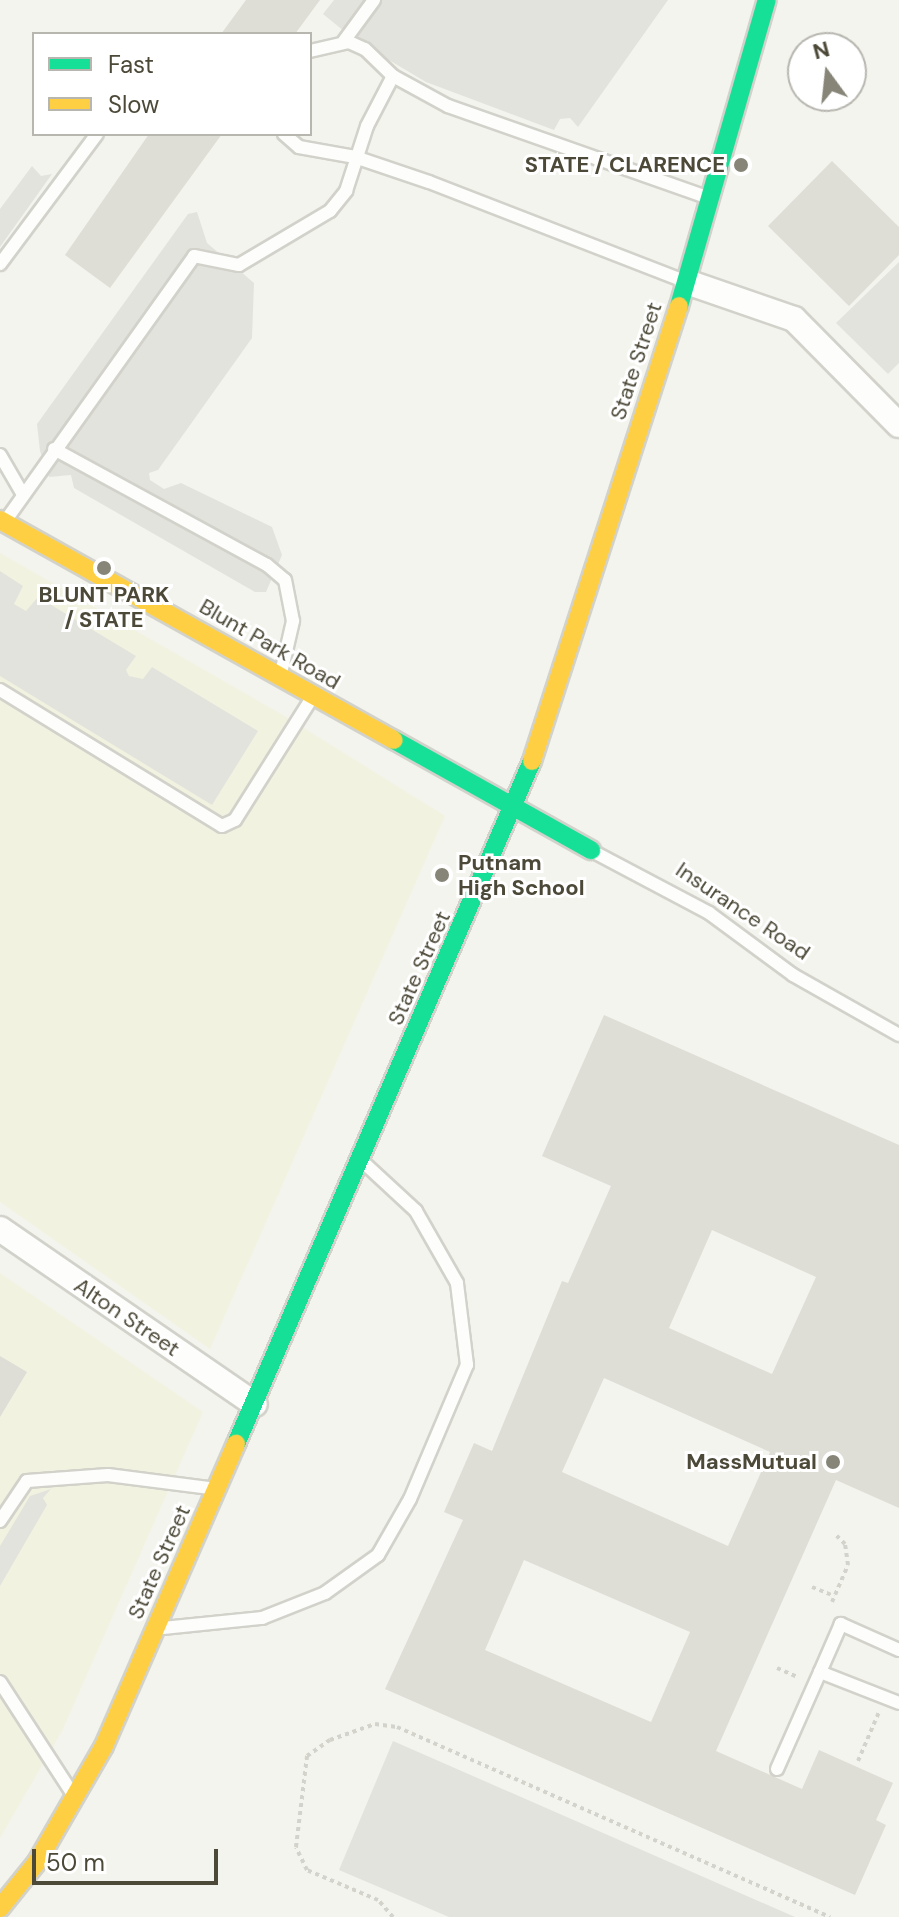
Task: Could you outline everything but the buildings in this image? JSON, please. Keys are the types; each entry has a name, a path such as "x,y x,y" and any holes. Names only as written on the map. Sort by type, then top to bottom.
{"main road":[{"name":"State Street","path":"0,1908 26,1879 75,1798 156,1629 514,811 540,745 687,282 707,197 767,0"},
{"name":"Blunt Park Road","path":"2,521 514,811"},
{"name":"Insurance Road","path":"514,811 591,850"}],"street":[{"path":"687,282 794,319 899,425"},
{"name":"Alton Street","path":"0,1229 255,1404"}],"lane":[{"path":"344,41 374,0"},
{"path":"312,50 344,41 365,49 393,76 448,106 707,197"},
{"path":"2,521 194,256 239,265 298,234 330,211 346,191 355,157 393,76"},
{"path":"0,264 96,136"},
{"path":"286,136 299,147 355,157 687,282"},
{"path":"54,449 267,565 285,580 293,621 280,676"},
{"path":"0,455 22,493"},
{"path":"0,690 222,826 235,820 313,696"},
{"name":"Insurance Road","path":"591,850 709,913 793,975 899,1035"},
{"path":"156,1629 262,1618 325,1593 378,1555 410,1499 467,1365 457,1283 416,1211 361,1161"},
{"path":"0,1521 27,1481 108,1475 217,1489"},
{"path":"777,1769 841,1624 899,1650"},
{"path":"820,1672 899,1703"},
{"path":"0,1682 75,1798"}],"path":[{"path":"832,1602 848,1565 845,1544 836,1535"},
{"path":"812,1587 834,1596"},
{"path":"777,1668 797,1677"},
{"path":"858,1761 880,1710"},
{"path":"393,1917 378,1900 307,1870 297,1856 307,1756 330,1740 375,1724 397,1727 830,1917"}],"shaded area":[{"path":"334,0 668,0 578,127 570,118 560,119 554,130 426,82 355,40 323,14"},
{"path":"32,166 41,176 52,174 0,247 0,209"},
{"path":"197,212 207,243 254,283 252,338 158,470 149,473 150,480 164,489 181,483 272,527 282,555 266,592 255,592 74,488 71,475 49,477 40,451 37,424 188,214"},
{"path":"899,262 899,363 888,374 836,323"},
{"path":"0,553 283,715 445,816 210,1349 0,1202"},
{"path":"0,571 23,586 14,604 26,611 38,597 136,656 126,670 129,676 143,679 152,667 258,731 212,805 0,676"},
{"path":"0,1273 203,1412 62,1731 0,1838"},
{"path":"51,1489 43,1498 47,1505 0,1586 0,1546 30,1496"},
{"path":"393,1741 795,1917 449,1917 339,1870"}],"traffic: fast":[{"path":"679,306 767,0"},
{"path":"394,740 591,850"},
{"path":"236,1444 532,761"}],"traffic: slow":[{"path":"532,761 679,306"},
{"path":"0,520 394,740"},
{"path":"0,1908 37,1862 104,1746 236,1444"}],"place":[{"name":"STATE / CLARENCE","path":"741,165"},
{"name":"BLUNT PARK / STATE","path":"104,568"},
{"name":"Putnam High School","path":"442,875"},
{"name":"MassMutual","path":"833,1462"}]}
